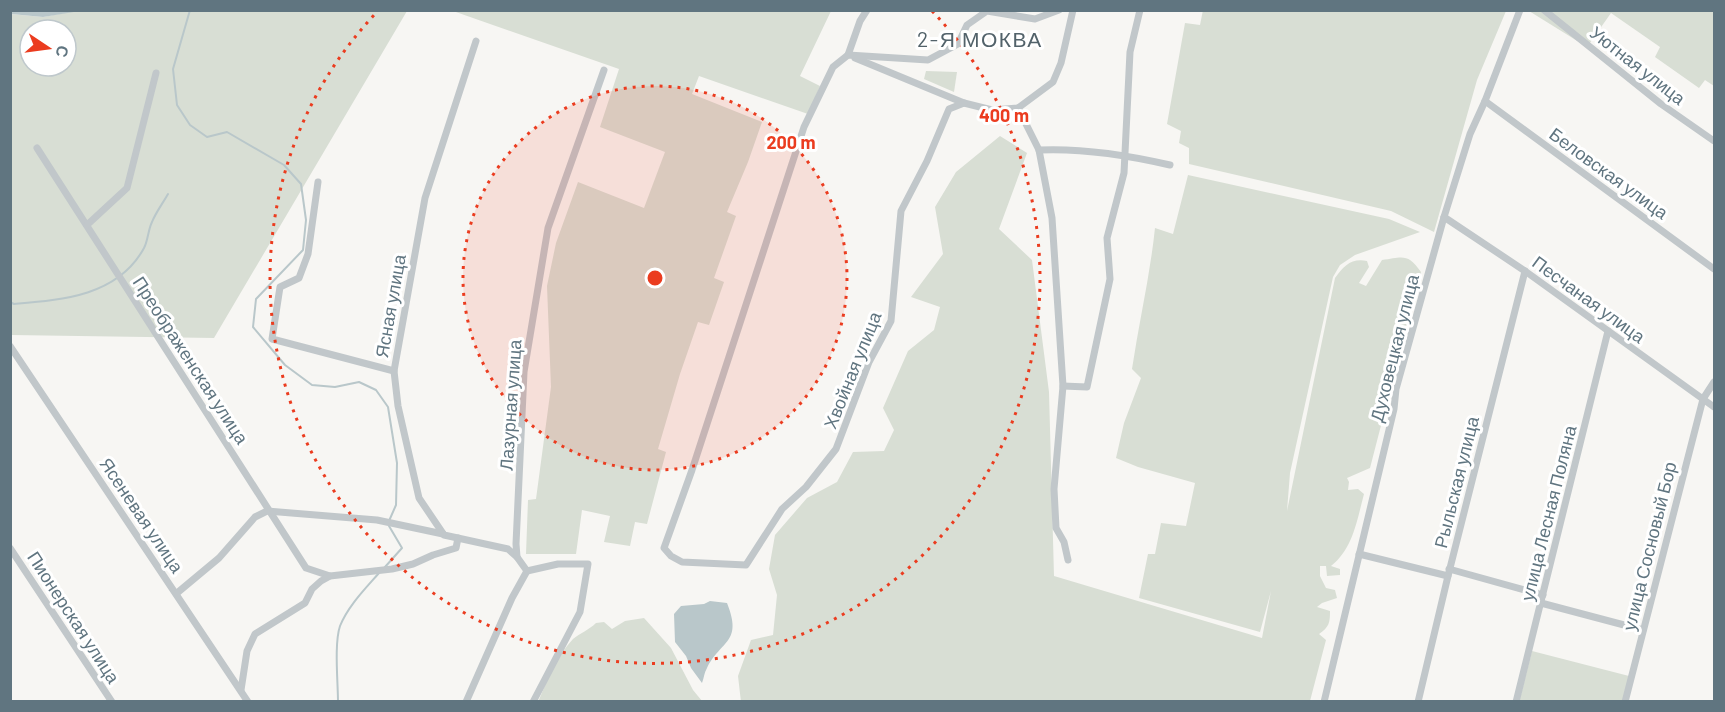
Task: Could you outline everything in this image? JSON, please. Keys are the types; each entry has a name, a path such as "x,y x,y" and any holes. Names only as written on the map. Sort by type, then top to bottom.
{"street":[{"path":"848,55 860,21 867,10"},
{"path":"848,55 928,60 958,44 967,25 987,10 1035,19 1059,10"},
{"path":"848,55 964,103 992,110 1018,108 1053,82 1061,63 1073,10"},
{"path":"1063,386 1087,387 1110,279 1107,238 1124,173 1130,52 1140,10"},
{"name":"Духовецкая улица","path":"1324,702 1394,409 1396,389 1444,217 1470,134 1520,10"},
{"name":"Уютная улица","path":"1544,10 1661,104 1714,141"},
{"name":"Ясная улица","path":"443,534 419,498 398,406 394,371 425,198 476,40"},
{"name":"Хвойная улица","path":"848,55 833,67 804,127 692,470 664,548 671,556 682,562 746,564 782,509 806,487 836,449 869,362 891,321 902,212 949,109 964,103"},
{"name":"Лазурная улица","path":"517,557 524,372 548,228 604,70"},
{"path":"87,225 127,188 156,73"},
{"name":"Беловская улица","path":"1485,101 1714,269"},
{"path":"1018,108 1039,150 1052,218 1063,386 1054,489 1056,528 1064,542 1068,560"},
{"name":"Преображенская улица","path":"38,147 306,568 330,576"},
{"path":"1039,150 1059,149 1125,154 1170,165"},
{"path":"318,182 308,255 299,278 280,287 272,339 394,371"},
{"name":"Песчаная улица","path":"1444,217 1526,271 1714,407"},
{"name":"Рыльская улица","path":"1418,702 1448,572 1526,271"},
{"name":"улица Лесная Поляна","path":"1516,702 1608,331"},
{"name":"Ясеневая улица","path":"10,346 248,702"},
{"name":"улица Сосновый Бор","path":"1625,702 1703,399 1714,382"},
{"path":"177,593 219,558 255,517 270,512 377,520 443,534 508,549 517,557 526,571"},
{"path":"241,690 247,651 255,634 305,603 312,589 330,576 392,569 413,564 456,548 458,538"},
{"name":"Пионерская улица","path":"10,548 112,702"},
{"path":"1359,554 1448,572 1643,630"},
{"path":"526,571 558,564 588,564 580,612 534,702"},
{"path":"466,702 526,571"}],"shaded area":[{"path":"80,10 407,11 214,338 11,335 10,14 43,17"},
{"path":"1203,10 1506,11 1477,80 1434,232 1391,211 1189,164 1189,148 1179,143 1181,131 1167,124 1185,23 1200,25"},
{"path":"10,11 80,11 43,17 11,14"},
{"path":"453,11 831,11 800,76 820,86 808,114 699,76 692,94 762,122 727,212 736,216 714,278 724,282 709,325 698,322 658,449 666,452 647,524 635,522 630,546 604,542 610,516 582,510 576,554 526,554 528,500 536,499 551,387 547,286 556,243 578,182 644,208 665,152 600,127 619,69"},
{"path":"1529,11 1714,11 1714,86 1705,80 1699,88 1655,57 1660,47 1611,13 1587,47"},
{"path":"926,71 957,72 954,92 924,79"},
{"path":"1000,136 1027,153 999,229 1032,260 1049,392 1054,576 1262,638 1271,591 1260,632 1139,598 1148,554 1155,554 1161,523 1186,526 1195,483 1138,467 1116,458 1124,423 1141,378 1132,369 1155,228 1173,234 1188,175 1389,219 1420,232 1355,255 1340,265 1333,277 1290,473 1287,511 1335,278 1348,264 1361,260 1367,261 1369,267 1359,283 1366,286 1382,260 1400,257 1408,259 1421,272 1390,386 1382,399 1385,410 1370,468 1347,478 1348,490 1358,489 1364,494 1349,543 1331,566 1340,569 1340,575 1327,576 1326,566 1320,566 1320,576 1326,588 1335,590 1337,598 1317,607 1330,611 1330,619 1327,627 1319,634 1326,640 1310,701 741,702 738,676 751,640 773,635 777,595 769,569 775,535 807,498 837,482 853,452 884,451 894,430 883,408 908,351 934,330 940,307 911,297 943,254 935,207 956,172"},
{"path":"710,601 727,603 733,626 728,640 706,670 702,683 675,642 674,614 681,606 704,604"},
{"path":"644,618 671,648 693,690 702,701 538,702 557,661 573,639 596,623 604,622 612,629 625,621"},
{"path":"1532,651 1629,676 1623,701 1519,702"}],"waterway":[{"path":"190,10 173,69 177,105 190,125 207,137 227,132 284,165 301,184 306,220 303,250 256,299 253,327 285,365 312,385 335,387 359,382 376,390 388,407 397,463 396,505 389,521"},
{"path":"10,302 14,304 69,297 104,286 119,276 133,264 144,248 154,218 168,194"},
{"path":"385,567 402,548 389,526"},
{"path":"338,702 337,653 340,626 352,605 379,573"}],"district":[{"name":"2-Я МОКВА","path":"980,38"}]}
